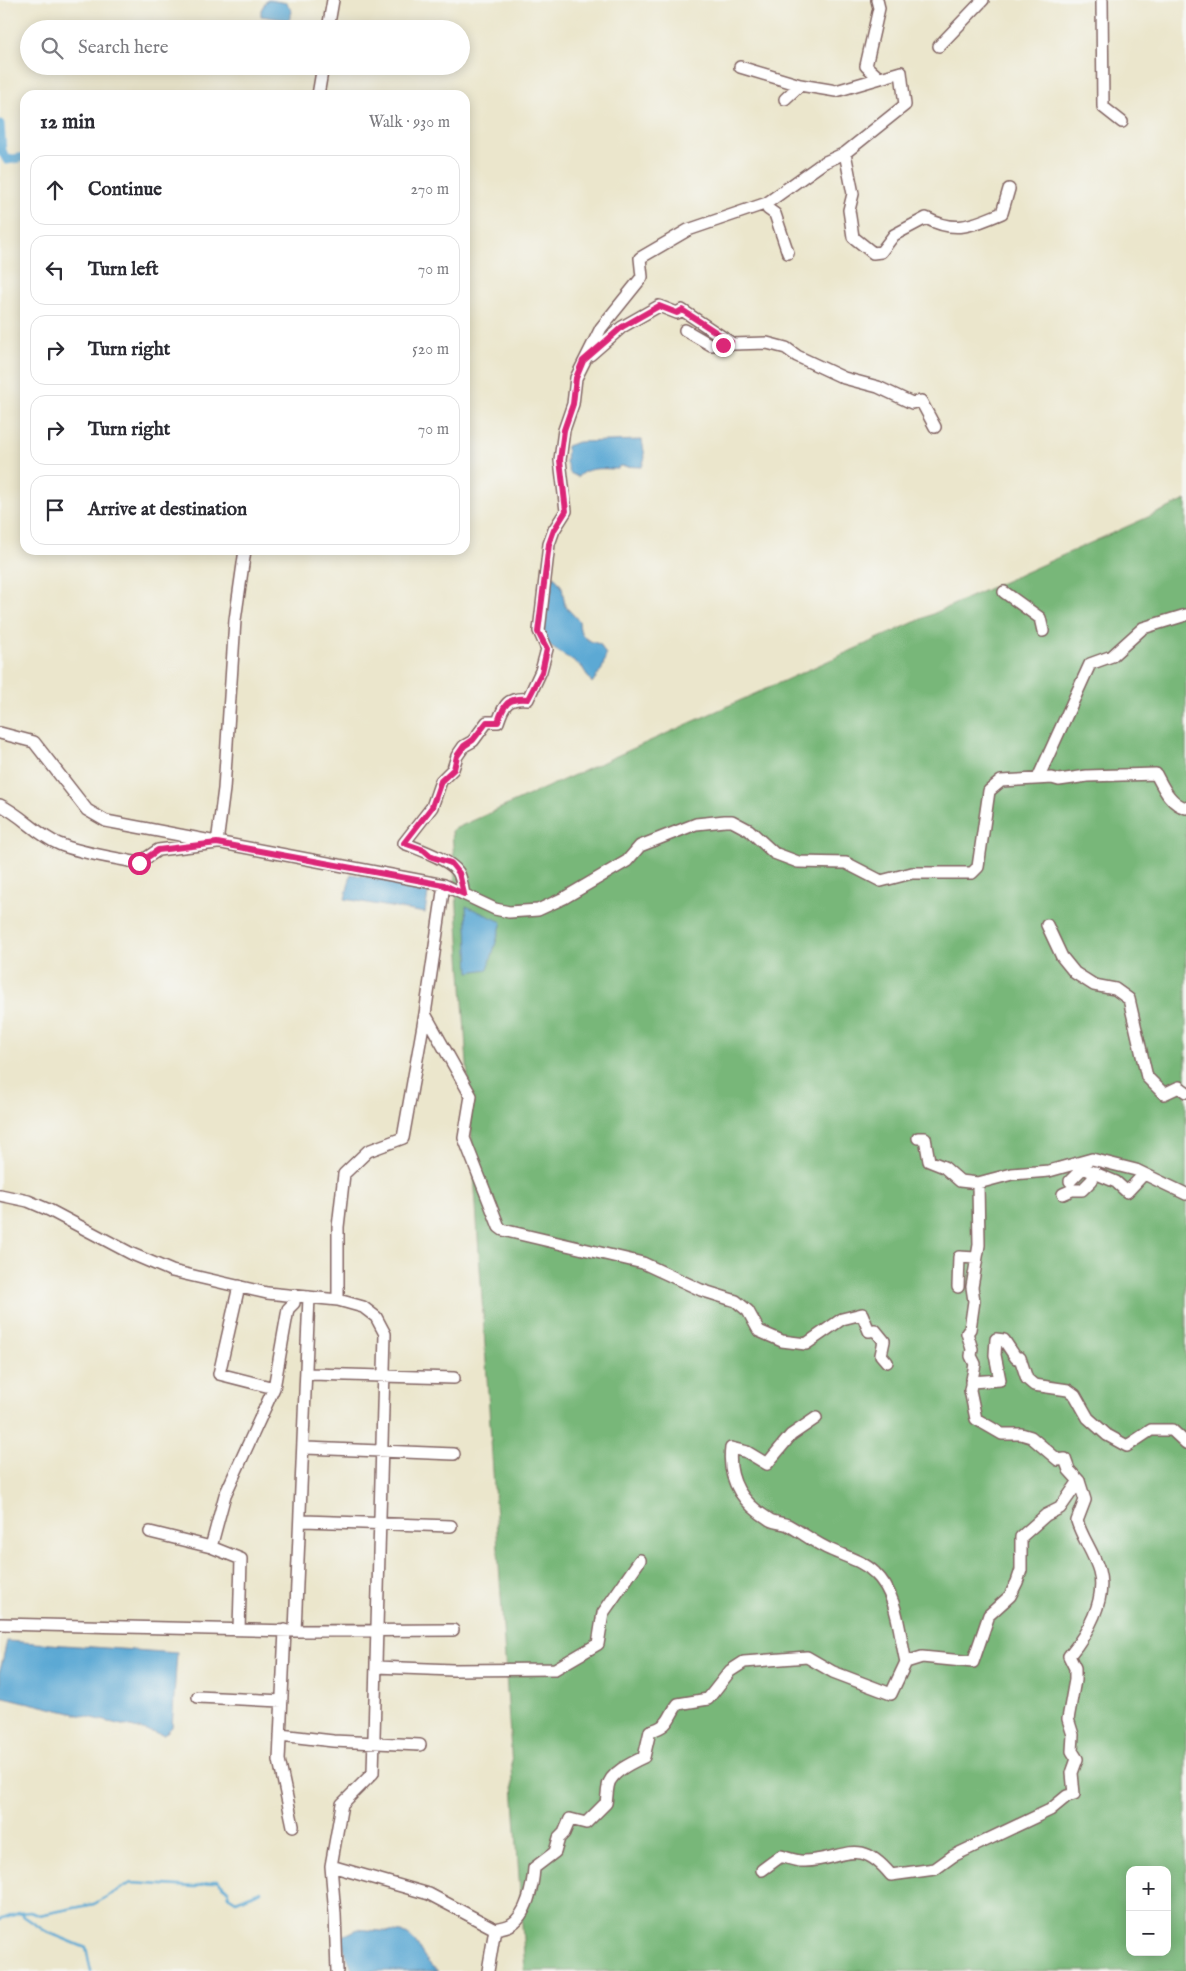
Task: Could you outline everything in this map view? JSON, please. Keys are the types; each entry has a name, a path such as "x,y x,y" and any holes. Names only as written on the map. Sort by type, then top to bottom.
{"street":[{"path":"329,20 332,0"},
{"path":"877,0 879,8 866,66 878,77"},
{"path":"939,46 983,0"},
{"path":"1102,0 1103,107 1122,122"},
{"path":"464,894 459,873 451,863 432,857 424,850 404,843 432,807 441,781 454,769 457,756 464,746 473,740 487,722 498,722 501,713 509,701 516,697 528,699 542,672 547,649 538,632 549,544 554,530 566,511 563,502 560,452 564,430 573,404 576,378 601,328 642,278 640,258 688,230 767,203 823,163 845,153 905,105 901,72 836,90 800,86 740,67"},
{"path":"319,90 321,75"},
{"path":"785,99 800,86"},
{"path":"845,153 853,194 849,210 853,237 873,253 881,252 894,235 926,218 941,226 958,227 973,225 1002,213 1008,189"},
{"path":"767,203 768,209 775,214 788,254"},
{"path":"583,361 622,327 659,306 677,313 682,310 731,342"},
{"path":"685,330 711,344 731,342 767,344 786,348 797,356 844,378 878,387 912,403 921,401 935,428"},
{"path":"217,843 224,790 235,620 244,555"},
{"path":"1004,592 1040,618 1042,631"},
{"path":"1038,778 1090,664 1112,656 1143,628 1186,615"},
{"path":"0,733 34,742 87,810 106,821 444,885 495,909 509,912 538,910 564,898 627,861 640,846 696,824 732,821 749,830 774,853 798,862 846,863 881,881 912,873 972,873 978,867 989,791 1001,781 1038,778 1059,780 1087,776 1156,774 1170,799 1186,808"},
{"path":"0,805 16,812 38,831 59,844 139,863 158,850 217,843"},
{"path":"338,1300 338,1227 344,1174 368,1151 404,1138 444,885"},
{"path":"1047,926 1062,957 1075,973 1094,985 1115,989 1129,999 1147,1077 1164,1094 1179,1087 1186,1092"},
{"path":"425,1014 471,1096 464,1138 499,1227 503,1230 643,1263 701,1290 736,1302 748,1311 759,1331 782,1341 806,1344 842,1319 862,1314 869,1331 875,1330 884,1341 880,1351 887,1362"},
{"path":"918,1138 925,1138 929,1161 944,1167 960,1181 978,1183 1012,1174 1049,1171 1092,1160 1136,1170 1186,1194"},
{"path":"1070,1181 1083,1168 1116,1182 1128,1192 1144,1174"},
{"path":"1064,1194 1072,1190 1082,1190 1092,1180 1094,1172"},
{"path":"762,1870 781,1856 804,1862 843,1853 870,1854 891,1875 935,1869 953,1856 1050,1810 1067,1796 1074,1794 1072,1773 1077,1759 1072,1751 1073,1735 1068,1719 1075,1668 1069,1656 1086,1637 1096,1612 1100,1593 1100,1573 1077,1521 1085,1500 1079,1481 1069,1470 1065,1459 1058,1460 1031,1437 1021,1434 1002,1434 976,1419 972,1408 970,1390 975,1364 971,1356 972,1349 968,1333 974,1301 972,1287 975,1258 979,1245 978,1183"},
{"path":"0,1195 28,1201 49,1210 132,1254 172,1271 267,1293 338,1300 363,1307 376,1317 386,1334 373,1773 342,1804 331,1866 336,1914 337,1971"},
{"path":"958,1287 959,1257 968,1256 975,1258"},
{"path":"239,1286 219,1374 274,1388"},
{"path":"210,1547 225,1495 274,1388 288,1310 294,1303 294,1295"},
{"path":"293,1826 279,1760 282,1701 290,1630 309,1297"},
{"path":"971,1382 1000,1380 996,1355 996,1339 1004,1340 1016,1358 1020,1358 1027,1379 1034,1385 1068,1390 1075,1395 1088,1418 1107,1435 1127,1446 1151,1430 1172,1430 1186,1443"},
{"path":"311,1374 454,1378"},
{"path":"331,1866 429,1894 495,1929 512,1924 529,1898 533,1887 534,1868 555,1852 559,1838 564,1833 570,1818 586,1823 606,1802 607,1786 611,1778 630,1763 644,1756 650,1731 658,1729 672,1717 678,1704 708,1699 730,1672 744,1662 807,1657 842,1676 891,1694 906,1662 892,1598 876,1573 848,1556 832,1551 786,1524 772,1521 744,1498 731,1477 729,1463 731,1448 747,1452 767,1464 791,1435 816,1418"},
{"path":"306,1448 454,1454"},
{"path":"906,1662 922,1657 973,1662 989,1615 1010,1596 1017,1582 1021,1570 1020,1537 1046,1516 1060,1508 1079,1481"},
{"path":"304,1521 451,1526"},
{"path":"150,1532 210,1547 241,1559 238,1630"},
{"path":"376,1667 453,1670 555,1669 598,1644 603,1613 640,1560"},
{"path":"0,1624 238,1630 453,1630"},
{"path":"198,1697 282,1701"},
{"path":"280,1735 420,1745"},
{"path":"488,1971 495,1929"}],"green space":[{"path":"1186,500 1186,1971 525,1971 452,830"}],"water":[{"path":"266,1 287,3 292,12 289,20 261,16 261,10"},
{"path":"642,440 645,457 642,467 619,466 618,469 591,470 582,473 578,477 570,473 566,462 567,446 578,442"},
{"path":"554,576 562,587 565,606 579,621 582,634 587,639 600,644 606,655 602,669 592,683 582,667 548,645 541,633 549,581"},
{"path":"351,874 429,888 425,913 345,899"},
{"path":"466,906 502,922 488,969 469,972"},
{"path":"7,1641 177,1653 172,1727 164,1735 0,1696 0,1671"},
{"path":"358,1929 408,1935 416,1943 428,1962 438,1971 353,1971 344,1949 343,1936"}],"waterway":[{"path":"0,124 2,151 7,160 20,158"},
{"path":"19,1913 30,1912 39,1915 94,1904 131,1883 195,1887 217,1880 229,1891 228,1896 236,1901 261,1891"},
{"path":"0,1920 19,1913 45,1931 86,1948 91,1971"}],"route":[{"path":"139,863 158,850 217,843 444,885 464,894 459,873 451,863 432,857 424,850 404,843 432,807 441,781 454,769 457,756 464,746 473,740 487,722 498,722 501,713 509,701 516,697 528,699 542,672 547,649 538,632 549,544 554,530 566,511 563,502 560,460 564,430 573,404 576,378 583,361 622,327 659,306 677,313 682,310 731,342 723,345"}]}
